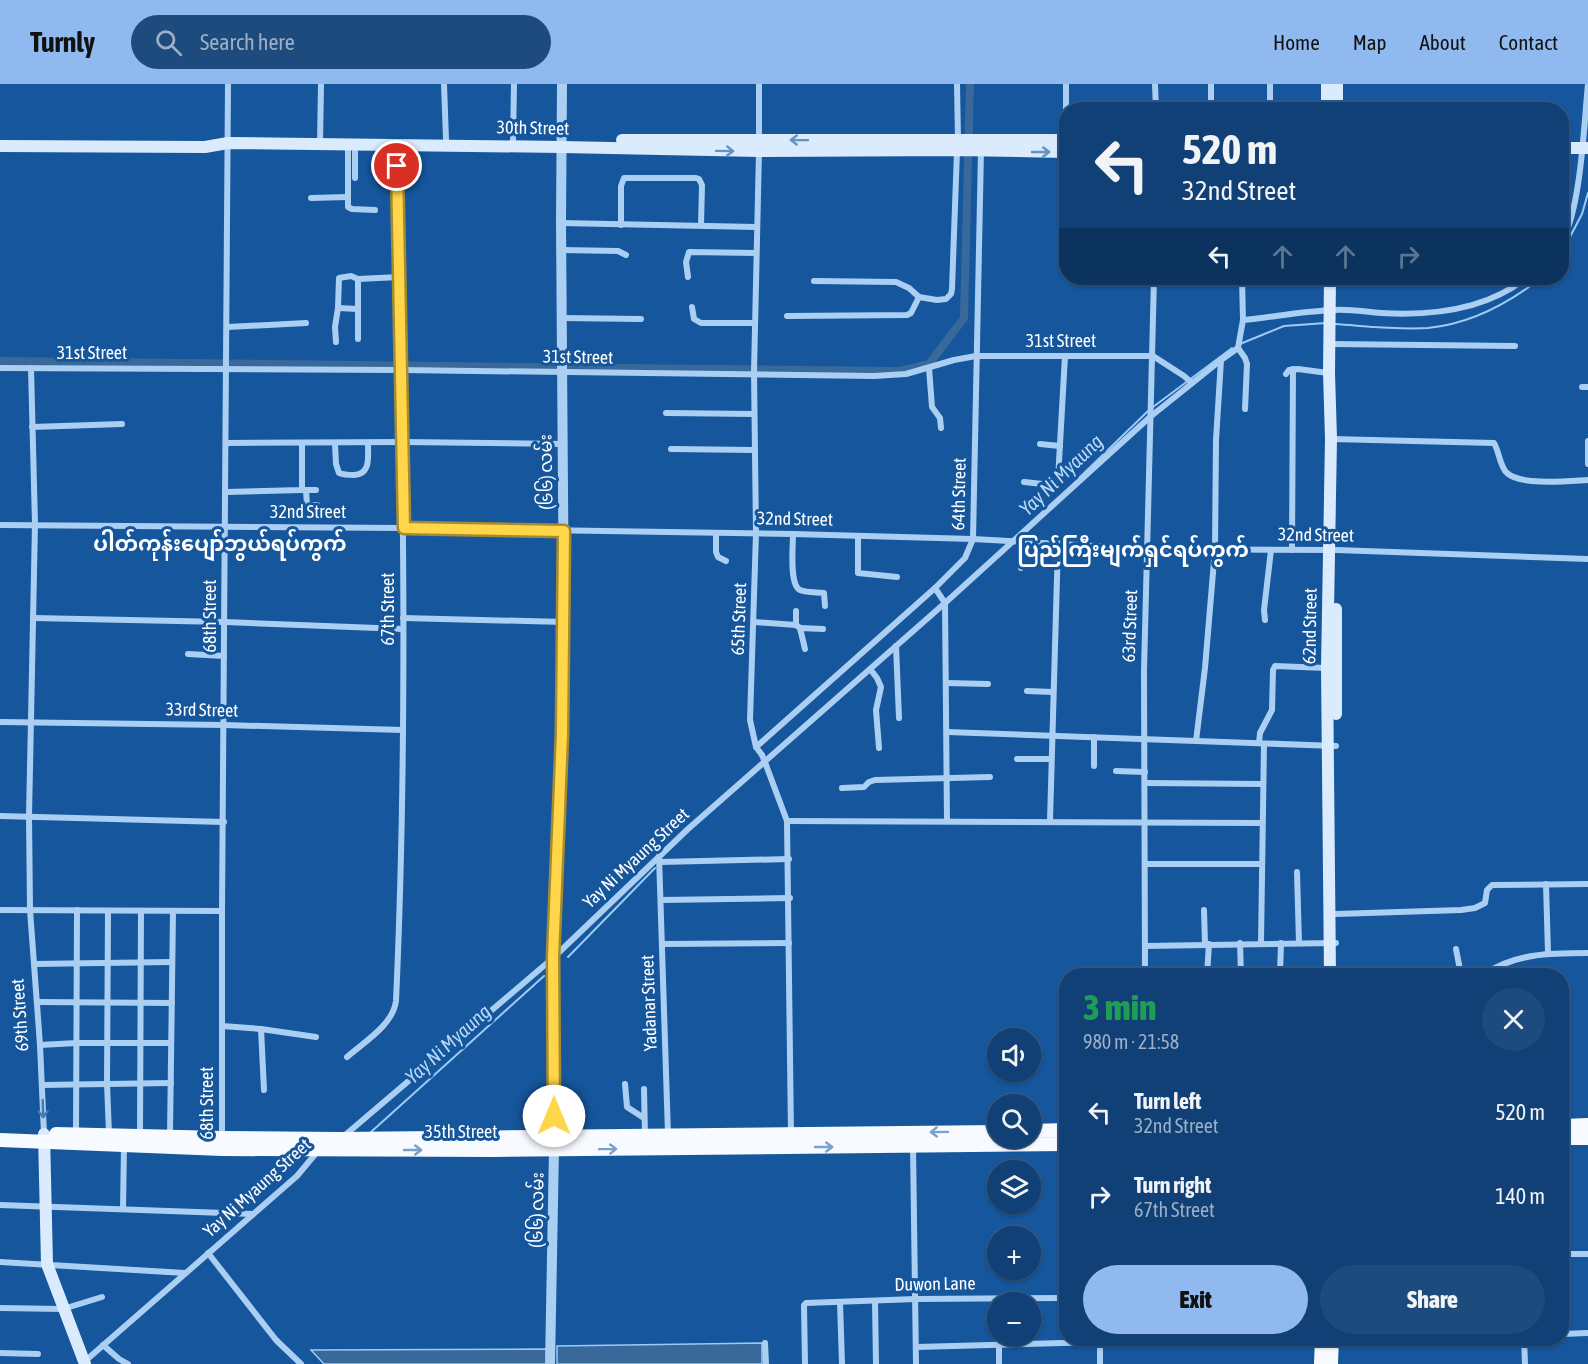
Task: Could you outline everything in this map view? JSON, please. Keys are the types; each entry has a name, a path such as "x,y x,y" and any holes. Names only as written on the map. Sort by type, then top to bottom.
{"main road":[{"path":"1327,84 1327,102"},
{"path":"1337,84 1337,102"},
{"name":"30th Street","path":"0,138 176,143"},
{"name":"30th Street","path":"320,142 352,146 446,139 513,140 562,144"},
{"name":"30th Street","path":"967,147 1059,140"},
{"name":"30th Street","path":"0,146 227,141 967,147 1059,152"},
{"path":"1569,148 1585,148"},
{"name":"62nd Street","path":"1330,285 1334,439 1332,745 1333,943 1335,968"},
{"name":"62nd Street","path":"1332,316 1335,285"},
{"name":"62nd Street","path":"1333,344 1329,373 1334,439"},
{"name":"62nd Street","path":"1331,968 1336,914 1332,745 1327,668 1333,550"},
{"path":"1569,1126 1588,1125"},
{"path":"1041,1131 1059,1130"},
{"name":"35th Street","path":"0,1132 124,1145 340,1139 441,1144"},
{"name":"35th Street","path":"0,1140 44,1138 76,1133 170,1136 222,1144 320,1149 441,1144 912,1140 1059,1144"},
{"name":"35th Street","path":"912,1140 987,1133"},
{"name":"35th Street","path":"554,1143 645,1136 668,1142"},
{"name":"69th Street","path":"44,1138 47,1264 84,1363"},
{"path":"1569,1138 1588,1138"},
{"path":"1321,1364 1325,1346"},
{"path":"1328,1346 1331,1364"}],"street":[{"name":"68th Street","path":"222,1144 228,84"},
{"path":"320,142 321,84"},
{"path":"444,84 446,139"},
{"path":"513,84 513,140"},
{"name":"(၆၆) လမ်း","path":"550,1364 554,1143 553,958 564,621 561,365 562,84"},
{"name":"65th Street","path":"759,84 754,371 756,533 750,720 756,747 762,755 788,821 791,1141"},
{"name":"64th Street","path":"939,595 965,558 973,539 976,356 967,147 957,84"},
{"path":"1066,84 1066,102"},
{"path":"1155,84 1156,102"},
{"path":"1211,84 1211,102"},
{"path":"1270,84 1270,102"},
{"path":"1569,226 1585,148 1588,84"},
{"name":"67th Street","path":"347,1058 390,1019 395,1010 399,935 403,730 404,528 397,142"},
{"path":"352,146 355,178"},
{"path":"352,146 348,207 375,210"},
{"path":"814,281 896,282 909,288 919,297 946,299 951,294 967,147"},
{"path":"621,225 621,186 624,178 699,179 702,185 701,225"},
{"path":"311,198 348,197"},
{"path":"561,223 756,227"},
{"path":"561,250 618,251 626,255"},
{"path":"688,278 687,255 691,251 756,253"},
{"path":"336,342 339,278 399,277"},
{"path":"358,279 358,339"},
{"name":"63rd Street","path":"1145,968 1144,740 1154,285"},
{"path":"1242,285 1243,320 1238,347 1246,364 1245,409"},
{"path":"1243,320 1440,312 1455,310 1490,299 1514,285"},
{"path":"787,316 907,315 919,297"},
{"path":"692,307 694,319 701,322 755,323"},
{"path":"338,308 358,309"},
{"path":"561,318 641,319"},
{"path":"228,327 306,323"},
{"path":"1333,344 1515,346"},
{"name":"Yay Ni Myaung Street","path":"84,1363 297,1176 320,1149 340,1139 553,958 896,646 939,595 1007,541 1188,380 1238,347"},
{"name":"31st Street","path":"0,368 401,369 561,365 874,376 906,374 976,356 1152,356"},
{"path":"1024,482 1047,486 1055,484 1059,473 1065,356"},
{"path":"1152,356 1188,380"},
{"path":"1196,741 1215,549 1216,440 1221,360"},
{"name":"69th Street","path":"31,368 35,524 29,816 30,910 44,1138"},
{"path":"929,368 932,407 940,418 941,428"},
{"path":"1286,374 1293,369 1329,373"},
{"path":"1292,550 1293,369"},
{"path":"666,414 754,414"},
{"path":"32,427 122,424"},
{"path":"1334,439 1494,443 1506,473 1513,477 1537,481 1588,480"},
{"path":"1588,441 1588,464"},
{"path":"226,443 562,444"},
{"path":"335,444 339,473 357,474 362,473 367,466 368,443"},
{"path":"302,444 307,505 318,505"},
{"path":"1040,444 1060,446"},
{"path":"671,449 754,450"},
{"path":"226,492 316,490"},
{"name":"32nd Street","path":"0,525 756,533 973,539 1148,549 1333,550 1588,559"},
{"path":"716,533 716,552 718,557 726,561"},
{"path":"793,534 795,585 798,589 824,593 825,606"},
{"path":"858,536 858,573 897,577"},
{"path":"1021,568 1022,542"},
{"path":"1050,821 1058,543"},
{"path":"1265,620 1264,610 1271,550"},
{"path":"939,595 946,683 947,821"},
{"path":"756,747 939,595"},
{"path":"796,611 805,649"},
{"path":"33,618 403,629"},
{"path":"403,618 564,621"},
{"path":"754,622 823,629"},
{"path":"896,646 899,718"},
{"path":"188,654 224,656"},
{"path":"1261,943 1263,784 1260,733 1272,710 1274,670 1275,666 1327,668"},
{"path":"870,669 878,678 881,687 876,710 879,748"},
{"path":"946,683 988,684"},
{"path":"1027,691 1053,692"},
{"name":"33rd Street","path":"0,722 403,730"},
{"path":"947,732 1332,745"},
{"path":"1094,737 1094,766"},
{"path":"1017,759 1051,759"},
{"path":"1116,771 1144,772"},
{"path":"842,788 864,787 871,781 990,777"},
{"path":"1144,783 1263,784"},
{"path":"0,816 224,822"},
{"path":"788,821 1262,823"},
{"path":"660,859 789,860"},
{"name":"Yadanar Street","path":"660,859 668,1142"},
{"path":"1145,864 1262,864"},
{"path":"1297,872 1299,943"},
{"path":"1546,884 1548,953"},
{"path":"1336,914 1461,910 1475,908 1485,903 1487,890 1492,885 1588,884"},
{"path":"661,900 790,898"},
{"path":"0,910 222,911"},
{"path":"76,1133 77,910"},
{"path":"1204,910 1207,968"},
{"path":"108,911 109,1134"},
{"path":"140,1135 141,911"},
{"path":"170,1136 173,911"},
{"path":"662,944 789,943"},
{"path":"1240,943 1241,968"},
{"path":"1280,968 1281,943"},
{"path":"1145,946 1333,943"},
{"path":"1456,949 1460,968"},
{"path":"1498,968 1525,956 1548,953 1588,953"},
{"path":"34,964 171,962"},
{"path":"37,1002 172,1003"},
{"path":"222,1026 316,1037"},
{"path":"261,1029 264,1090"},
{"path":"40,1045 171,1044"},
{"path":"42,1085 171,1083"},
{"path":"625,1084 627,1107 644,1118"},
{"path":"644,1089 645,1136"},
{"path":"912,1140 916,1364"},
{"path":"123,1209 124,1145"},
{"path":"0,1205 253,1214"},
{"path":"208,1253 276,1340 301,1364"},
{"path":"1569,1254 1588,1254"},
{"path":"0,1262 185,1273"},
{"path":"0,1308 63,1310 102,1297"},
{"name":"Duwon Lane","path":"1041,1299 1059,1298"},
{"name":"Duwon Lane","path":"805,1364 805,1304 916,1299 987,1300"},
{"path":"875,1301 876,1364"},
{"path":"840,1302 842,1364"},
{"path":"1569,1334 1588,1333"},
{"path":"1041,1342 1059,1342"},
{"path":"765,1343 766,1364"},
{"path":"916,1347 987,1344"},
{"path":"103,1346 118,1359 129,1364"},
{"path":"999,1346 999,1364"},
{"path":"1100,1346 1100,1364"},
{"path":"1524,1346 1525,1364"},
{"path":"0,1353 38,1354"}],"water":[{"path":"762,1343 762,1364 557,1364 557,1346"},
{"path":"547,1349 547,1364 324,1364 311,1350"}],"waterway":[{"path":"0,361 900,371 929,364 964,318 970,84"},
{"name":"Yay Ni Myaung","path":"1569,239 1582,214 1588,193"},
{"name":"Yay Ni Myaung","path":"1335,324 1381,328 1444,326 1488,311 1531,285"},
{"name":"Yay Ni Myaung","path":"1240,344 1284,326 1326,323"},
{"name":"Yay Ni Myaung","path":"1153,407 1232,348"},
{"name":"Yay Ni Myaung","path":"1079,478 1148,411"},
{"name":"Yay Ni Myaung","path":"568,957 655,868"},
{"name":"Yay Ni Myaung","path":"371,1132 544,976"}],"district":[{"name":"ပါတ်ကုန်းပျော်ဘွယ်ရပ်ကွက်","path":"220,544"},
{"name":"ပြည်ကြီးမျက်ရှင်ရပ်ကွက်","path":"1133,550"}],"route":[{"path":"397,166 404,528 564,531 562,734 553,958 554,1116"}]}
